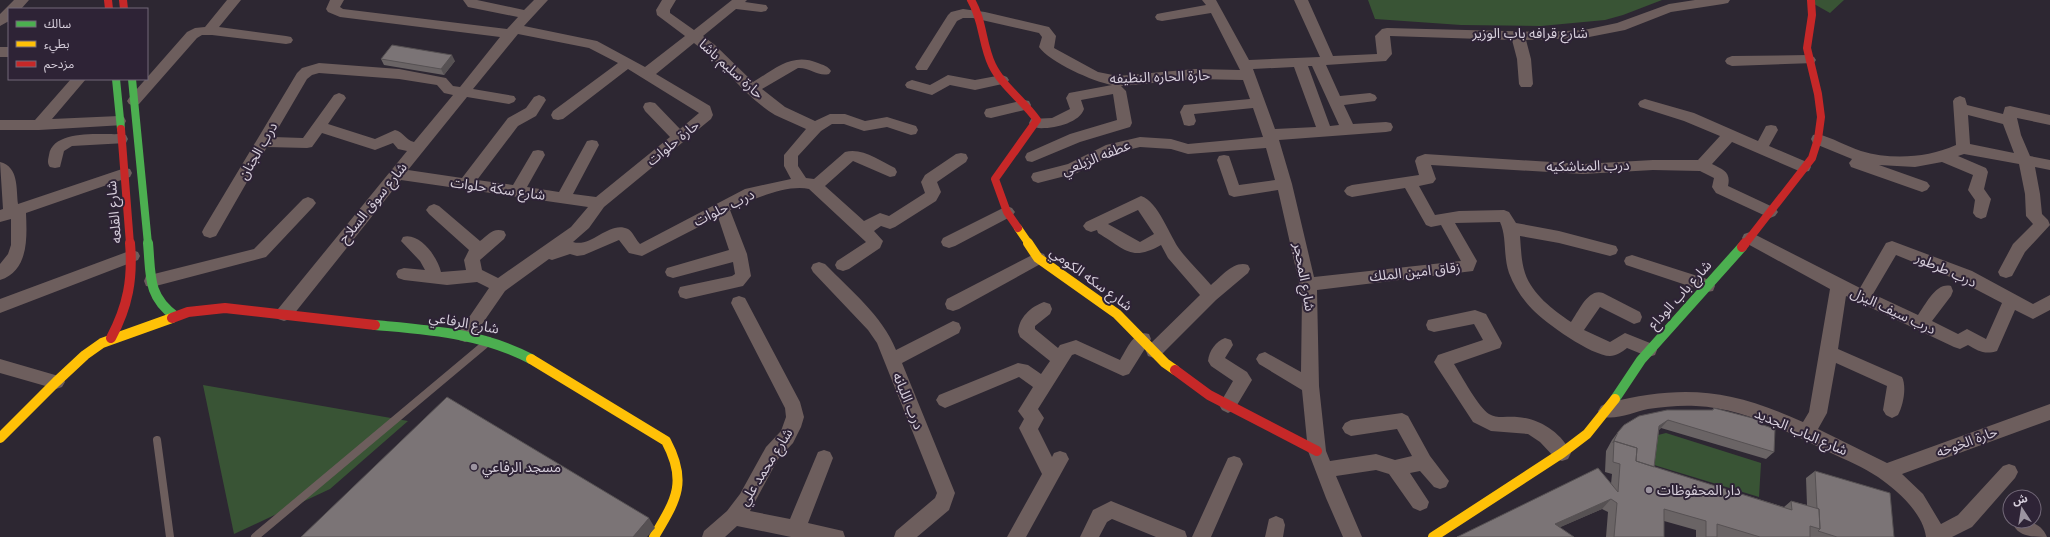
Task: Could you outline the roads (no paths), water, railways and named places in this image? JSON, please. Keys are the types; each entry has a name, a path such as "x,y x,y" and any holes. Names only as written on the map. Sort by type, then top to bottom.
{"street":[{"path":"14,8 22,0"},
{"path":"210,31 234,0"},
{"name":"حارة حلوات","path":"337,0 332,9 340,13 513,32 592,44 646,74 705,110 704,117 599,203 584,224 531,263"},
{"path":"470,0 473,4 528,15"},
{"name":"شارع سوق السلاح","path":"284,314 417,148 541,0"},
{"name":"حارة سليم باشا","path":"669,0 662,13 710,48 752,89 780,110 816,127"},
{"path":"970,0 979,15 988,58 1002,80 1034,116 1036,123 1043,124 1058,122 1076,112 1074,96 1116,89 1119,91 1125,123 1075,138 1032,157"},
{"path":"1302,0 1335,101 1348,130"},
{"name":"شارع قرافه باب الوزير","path":"1323,61 1381,58 1385,54 1382,36 1386,32 1547,36 1596,32 1620,27 1669,8 1723,0"},
{"name":"شارع باب الوداع","path":"1433,537 1562,453 1587,434 1606,411 1649,350 1750,238 1812,158 1817,143 1820,106 1809,60 1807,43 1812,15 1811,0"},
{"path":"646,74 738,2 761,8"},
{"path":"1162,17 1212,4"},
{"name":"شارع المحجر","path":"1212,4 1247,70 1271,138 1284,184 1308,284 1311,319 1309,351 1310,386 1317,451 1353,537"},
{"path":"0,22 8,13"},
{"path":"922,67 953,18 962,13 979,15"},
{"name":"حارة الحاره النظيفه","path":"979,15 1044,30 1049,36 1046,47 1049,51 1093,75 1105,79 1118,81 1247,70"},
{"path":"134,101 192,35 200,31 286,40"},
{"path":"1518,35 1524,59 1526,84"},
{"path":"1732,61 1809,60"},
{"path":"1247,70 1299,62 1323,61"},
{"path":"1299,62 1325,131"},
{"path":"558,115 627,63"},
{"path":"752,89 795,64 805,64 824,72"},
{"name":"درب الجنان","path":"210,232 302,76 307,71 319,68 399,74 441,81 450,90 464,93"},
{"path":"39,125 77,80"},
{"name":"شارع القلعه","path":"111,338 128,304 132,282 132,256 116,80"},
{"path":"132,80 152,281 154,292 158,301 165,309 175,316"},
{"path":"912,84 932,90 948,80 975,85 1002,80"},
{"path":"464,93 509,99"},
{"path":"263,142 305,144 310,141 318,126 339,98"},
{"path":"1335,101 1370,98"},
{"path":"466,184 513,122 531,112 538,100"},
{"path":"1189,121 1187,112 1189,110 1258,103"},
{"path":"1646,104 1689,117 1804,167"},
{"path":"991,113 1024,105"},
{"path":"1963,148 1960,105 2009,115 2050,120"},
{"path":"650,107 680,138"},
{"path":"2006,272 2019,248 2044,224 2034,216 2024,159 2009,115"},
{"path":"801,182 791,166 791,156 823,121 838,118 864,126 887,122 911,130"},
{"path":"0,125 39,125 120,121"},
{"name":"شارع سكه الكومي","path":"1036,123 995,179 1007,212 1038,258 1117,314 1182,377 1209,395 1317,451"},
{"path":"318,126 375,145 386,141 395,135 403,145 417,148"},
{"name":"عطفه الزيلعي","path":"1038,177 1072,170 1111,149 1140,142 1171,144 1188,149 1325,131 1386,127"},
{"path":"1761,148 1771,130"},
{"path":"1702,166 1730,135"},
{"path":"55,163 57,149 68,141 121,139"},
{"path":"1817,143 1863,157 1881,160 1915,161 1943,156 1963,148 2050,165"},
{"path":"1817,143 1873,170 1922,186"},
{"path":"563,198 592,145"},
{"path":"517,191 538,155"},
{"path":"816,186 850,156 857,156 890,172"},
{"path":"1943,156 1981,172 1976,190 1983,199 1982,213"},
{"path":"864,230 880,219 890,222 930,197 933,192 929,182 930,179 961,158"},
{"name":"درب المناشكيه","path":"1409,182 1428,179 1422,161 1425,159 1583,169 1653,165 1702,166 1722,176 1721,189 1770,212"},
{"path":"1224,160 1234,191 1284,184"},
{"path":"0,167 7,173 10,213 19,251 16,258 0,274"},
{"path":"10,213 124,173"},
{"name":"شارع سكة حلوات","path":"396,174 599,203"},
{"name":"درب حلوات","path":"531,263 570,247 577,250 584,249 619,233 624,234 636,249 642,250 750,193 801,182 816,186 874,239 874,244 843,265"},
{"path":"1352,191 1409,182 1432,221 1500,216 1506,218 1514,261 1523,284 1542,307 1573,333 1608,348 1614,348 1625,340 1649,350"},
{"path":"1164,236 1142,248 1136,248 1097,227 1139,202 1153,218 1164,236 1174,254 1210,295"},
{"path":"152,281 260,253 308,203"},
{"path":"686,292 741,279 743,269 739,254 722,208"},
{"path":"434,210 480,250"},
{"path":"949,242 1007,212"},
{"name":"زقاق امين الملك","path":"1308,284 1467,267 1469,261 1445,219"},
{"path":"1509,228 1559,237 1610,250"},
{"path":"475,275 473,258 498,235"},
{"name":"درب سيف اليزل","path":"1750,238 1839,286 1960,342 1967,336 1989,347 2011,301"},
{"path":"409,241 430,262 434,272 433,277"},
{"name":"درب طرطور","path":"1864,297 1892,247 1966,276 2033,312 2050,302"},
{"path":"673,272 739,254"},
{"path":"0,306 132,256"},
{"path":"953,304 1038,258"},
{"path":"1632,261 1707,286"},
{"path":"465,335 499,286 531,263"},
{"name":"درب اللبانه","path":"819,268 874,325 884,340 946,493 942,504 903,537"},
{"path":"1016,537 1056,467 1028,428 1035,418 1027,411 1066,350 1076,347 1123,369 1149,345 1242,269"},
{"path":"404,274 452,279 475,275 482,276 499,286"},
{"path":"1807,432 1818,414 1830,353 1839,286"},
{"path":"1921,323 1945,291"},
{"path":"1573,333 1598,298 1634,317"},
{"name":"شارع محمد علي","path":"711,537 734,517 747,500 772,453 787,437 792,428 795,417 794,407 739,302"},
{"name":"شارع الرفاعي","path":"0,438 85,355 111,338 188,312 213,308 284,314 465,335 490,340 513,348 666,441 676,453 680,468 679,484 669,511 654,537"},
{"path":"1044,309 1027,323 1026,332 1060,359"},
{"path":"1434,325 1475,317 1480,319 1494,343 1444,360 1444,362 1479,418 1488,424 1526,425 1535,428 1545,435 1562,453"},
{"path":"892,360 953,328"},
{"path":"1226,345 1217,356 1217,361 1243,380 1228,405"},
{"path":"1830,353 1896,382 1892,410"},
{"path":"1265,359 1310,386"},
{"path":"0,366 56,382"},
{"path":"945,400 1018,370 1022,370 1044,385"},
{"name":"شارع الباب الجديد","path":"1606,411 1649,401 1676,398 1711,400 1761,413 1807,432 1884,472 1907,491 1928,515 1935,536"},
{"name":"حارة الخوخه","path":"1884,472 2050,412"},
{"path":"1351,428 1402,421 1424,462 1440,481"},
{"path":"796,529 824,458"},
{"path":"1324,470 1376,462 1394,468 1424,462"},
{"path":"1200,537 1234,464"},
{"path":"1394,468 1420,502"},
{"path":"1935,536 1965,521 2009,472"},
{"path":"1089,537 1100,516 1106,511 1116,511 1178,537"},
{"path":"734,517 836,537"},
{"path":"2027,529 2038,537"}],"lane":[{"path":"255,537 490,340"},
{"path":"157,440 170,537"}],"place":[{"name":"مسجد الرفاعي","path":"474,467"},
{"name":"دار المحفوظات","path":"1649,490"}]}
